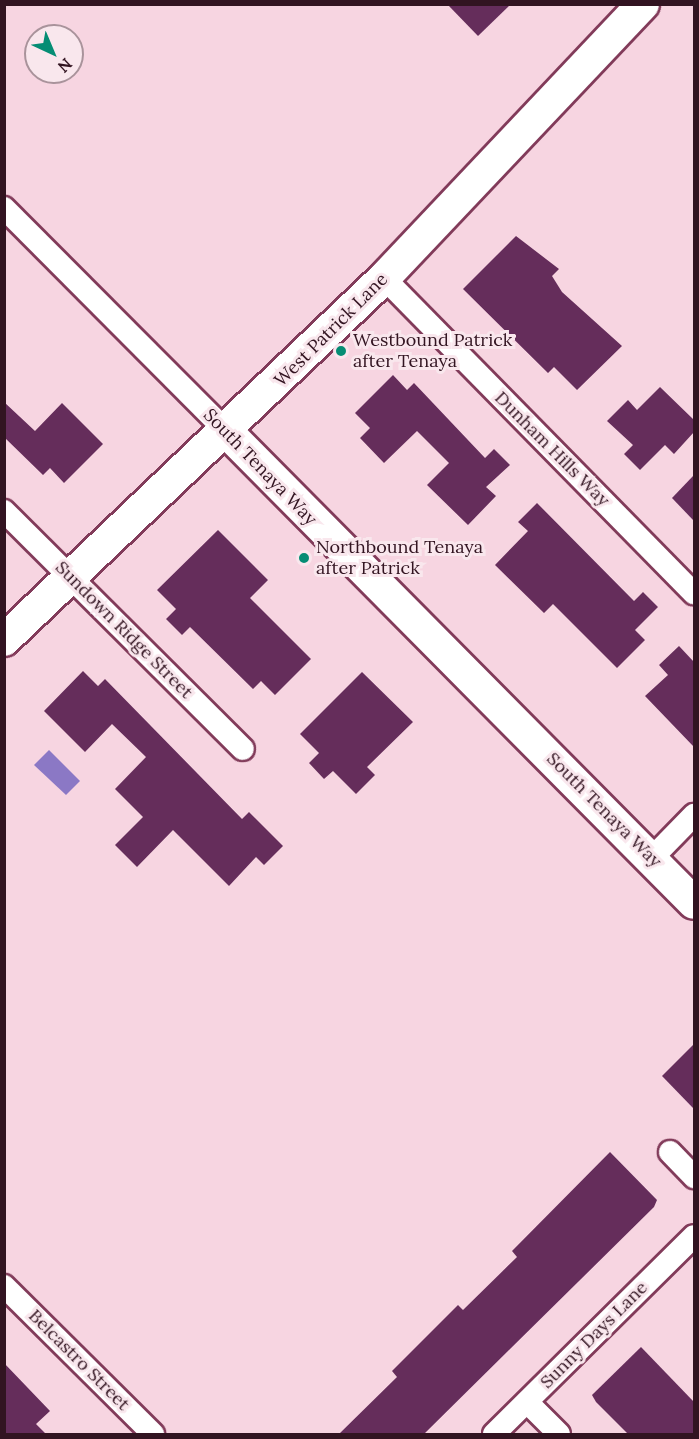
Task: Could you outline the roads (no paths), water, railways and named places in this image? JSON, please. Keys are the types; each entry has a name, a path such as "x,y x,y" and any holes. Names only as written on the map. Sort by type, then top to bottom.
{"street":[{"name":"West Patrick Lane","path":"4,640 227,432 384,278 630,9"},
{"name":"South Tenaya Way","path":"4,208 653,856 694,903"},
{"name":"Dunham Hills Way","path":"384,278 694,593"},
{"name":"Sundown Ridge Street","path":"4,512 243,749"},
{"path":"653,856 694,815"},
{"path":"670,1152 694,1177"},
{"name":"Sunny Days Lane","path":"494,1434 694,1236"},
{"name":"Belcastro Street","path":"4,1286 153,1434"},
{"path":"526,1402 559,1434"}],"place":[{"name":"Westbound Patrick after Tenaya","path":"341,351"},
{"name":"Northbound Tenaya after Patrick","path":"304,558"}]}
